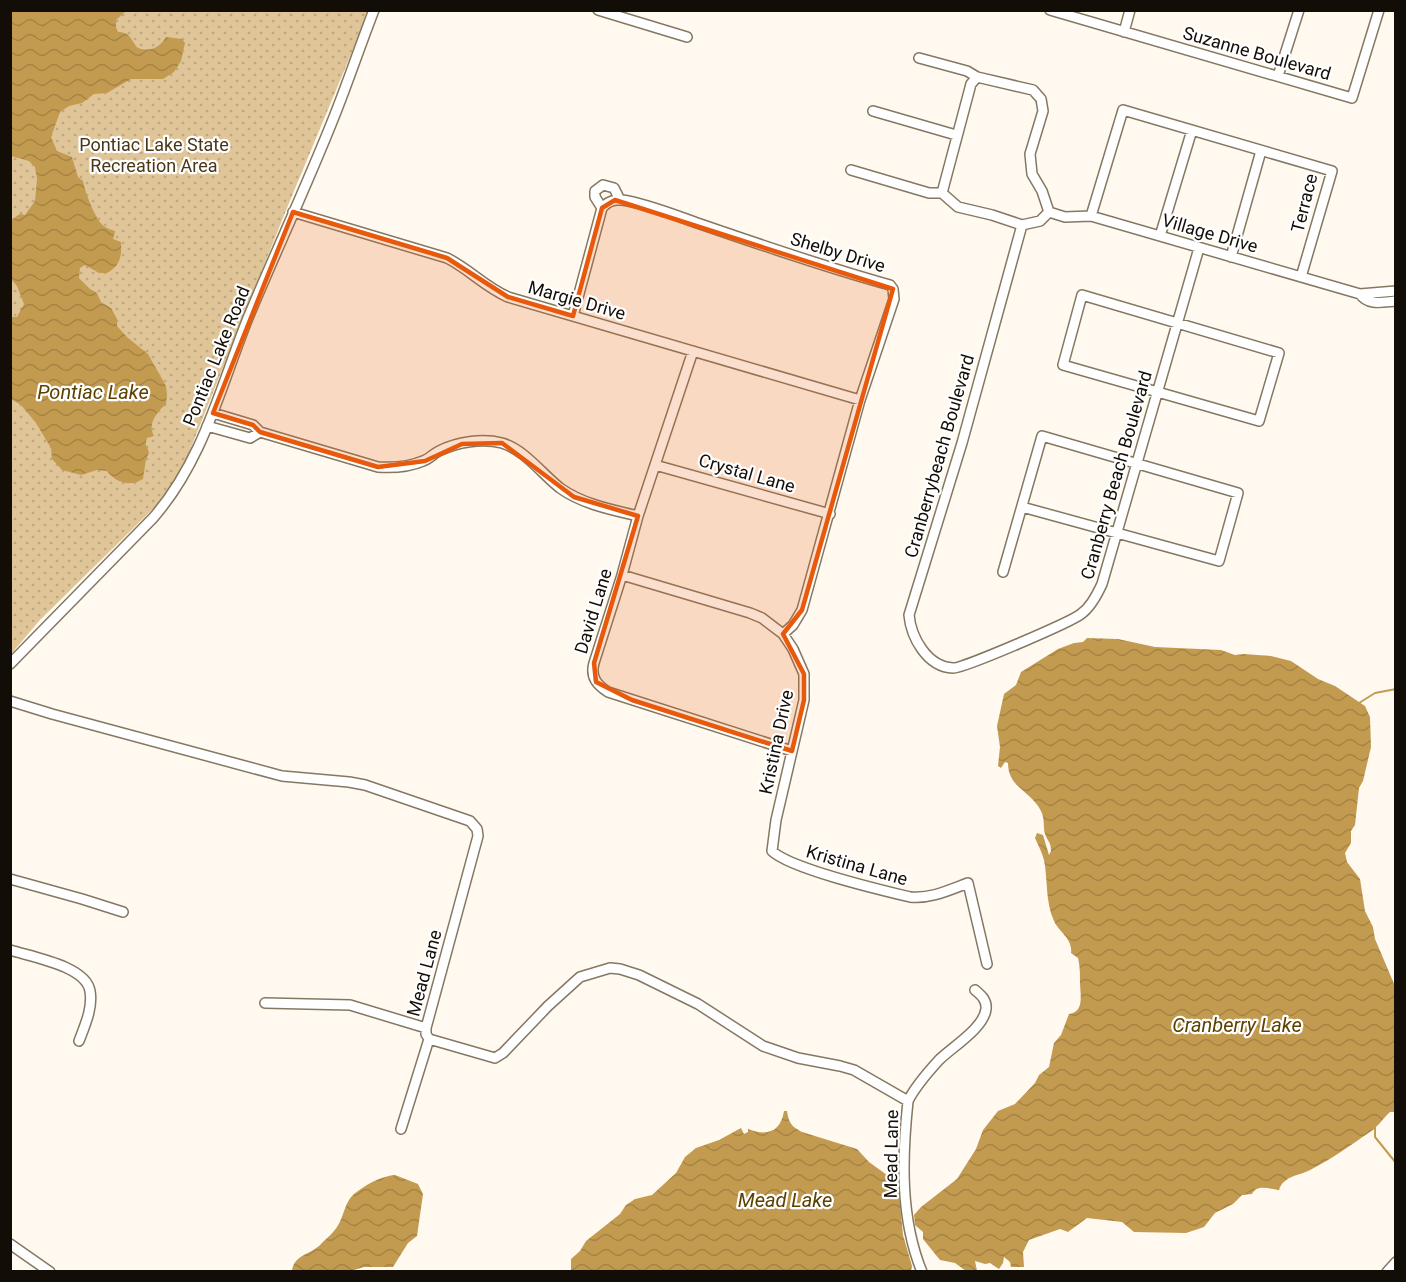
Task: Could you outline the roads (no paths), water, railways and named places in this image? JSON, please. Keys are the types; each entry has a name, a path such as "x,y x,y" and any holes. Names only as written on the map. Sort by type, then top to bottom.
{"street":[{"name":"Pontiac Lake Road","path":"10,664 167,502 185,476 213,413 248,319 374,10"},
{"path":"598,10 687,36"},
{"name":"Suzanne Boulevard","path":"1050,10 1352,98 1379,10"},
{"path":"1124,32 1130,10"},
{"path":"1278,76 1299,10"},
{"path":"851,170 929,194 942,193 958,207 1022,225 1040,221 1049,212 1042,191 1032,174 1030,154 1044,111 1041,99 1033,90 977,77 967,71 920,58"},
{"path":"942,193 971,84 977,77"},
{"path":"1090,216 1122,110 1192,130 1261,151 1231,257"},
{"path":"873,111 956,135"},
{"path":"1160,236 1192,130"},
{"name":"Terrace","path":"1261,151 1332,171 1301,277"},
{"path":"573,316 602,208 610,201 620,200 614,188 603,184 595,191 595,197 602,208"},
{"name":"Shelby Drive","path":"620,200 890,285 893,289 894,299 860,400 802,610 793,625 783,634"},
{"name":"Margie Drive","path":"293,212 447,258 502,294 860,400"},
{"name":"Village Drive","path":"1049,212 1065,217 1090,216 1360,294 1395,291"},
{"name":"Cranberrybeach Boulevard","path":"961,667 954,668 935,663 916,640 910,627 909,615 962,443 1022,225"},
{"name":"Cranberry Beach Boulevard","path":"961,667 1057,627 1082,614 1095,598 1102,584 1199,248"},
{"name":"Village Drive","path":"1360,294 1363,298 1375,303 1395,302"},
{"path":"1082,296 1178,323 1279,353 1259,421 1063,365 1082,296"},
{"name":"David Lane","path":"693,351 638,516 592,670 596,682 608,692 792,751"},
{"path":"213,413 253,425 260,432 378,467 393,468 425,461 438,452 475,441 502,443 524,456 560,488 574,497 638,516"},
{"path":"207,426 250,438 260,432"},
{"path":"1003,572 1042,436 1238,493 1219,561 1022,507"},
{"name":"Crystal Lane","path":"655,465 830,514"},
{"name":"Kristina Drive","path":"622,575 762,618 783,634 793,649 804,674 804,700 771,845 773,853"},
{"name":"Mead Lane","path":"10,701 282,777 365,785 471,821 477,829 478,836 426,1028 429,1039 495,1058 503,1053 548,1006 580,977 610,968 639,975 698,1004 763,1046 798,1058 854,1070 908,1101 904,1148 906,1209 914,1251 922,1272"},
{"name":"Kristina Lane","path":"773,853 783,860 809,869 910,897 921,898 936,895 968,883 987,964"},
{"path":"10,879 123,912"},
{"path":"10,950 79,973 86,981 90,989 90,1008 80,1041"},
{"path":"908,1101 939,1060 973,1030 984,1015 985,1001 983,996 975,990"},
{"path":"265,1003 350,1005 426,1028"},
{"path":"401,1129 429,1039"},
{"path":"10,1244 50,1272"},
{"path":"1387,1272 1395,1262"}],"water":[{"name":"Pontiac Lake","path":"11,10 126,11 116,20 116,27 118,32 128,35 138,48 147,50 154,48 166,37 182,39 185,43 181,61 174,72 163,79 131,79 107,93 94,94 82,103 69,106 60,112 51,137 57,151 72,157 78,177 83,181 88,199 98,219 105,227 115,231 113,239 121,242 121,252 115,267 107,273 99,273 85,265 80,268 79,278 97,293 101,302 111,308 117,319 117,326 148,354 166,386 166,404 156,414 152,423 154,436 147,438 146,441 149,453 143,479 133,483 119,481 107,471 97,470 81,475 62,470 52,459 51,448 36,423 21,405 11,399 11,317 17,317 24,304 17,286 11,279 11,220 20,214 25,215 35,201 37,179 35,167 29,161 11,156"},
{"name":"Cranberry Lake","path":"1087,638 1118,639 1155,647 1221,650 1235,655 1271,656 1291,661 1365,706 1370,717 1371,747 1363,781 1359,788 1351,843 1345,853 1347,862 1360,879 1365,911 1395,986 1395,1112 1390,1112 1373,1130 1335,1156 1285,1181 1279,1190 1260,1188 1252,1194 1242,1195 1233,1204 1215,1213 1204,1227 1186,1233 1134,1232 1122,1222 1087,1218 1068,1232 1060,1229 1029,1240 1023,1252 1024,1267 1011,1267 1010,1262 1004,1257 999,1269 990,1263 975,1261 977,1271 966,1271 955,1263 940,1260 923,1239 923,1232 915,1225 914,1215 957,1179 976,1149 983,1130 998,1111 1015,1104 1035,1083 1039,1075 1049,1067 1054,1043 1061,1035 1069,1014 1074,1013 1080,1006 1078,958 1071,953 1070,944 1056,925 1051,913 1044,860 1035,838 1037,833 1043,835 1049,855 1051,851 1045,834 1042,814 1037,804 1012,778 1008,763 1005,762 1001,768 998,766 1000,747 997,726 1004,694 1016,685 1021,672 1058,649 1083,642"},
{"name":"Mead Lake","path":"784,1111 787,1111 791,1124 798,1130 857,1149 869,1162 898,1183 903,1235 912,1266 911,1271 571,1271 571,1259 586,1241 620,1214 626,1205 635,1199 652,1195 676,1173 685,1157 696,1148 719,1140 741,1128 744,1134 748,1132 748,1129 767,1132 777,1128"},
{"path":"395,1175 418,1184 423,1194 417,1236 408,1243 393,1267 364,1267 347,1272 292,1271 296,1261 317,1248 335,1229 354,1194 373,1182"}],"waterway":[{"path":"1359,703 1375,693 1396,689"},
{"path":"1375,1128 1375,1137 1396,1163"}],"park label":[{"name":"Pontiac Lake State Recreation Area","path":"154,154"}]}
